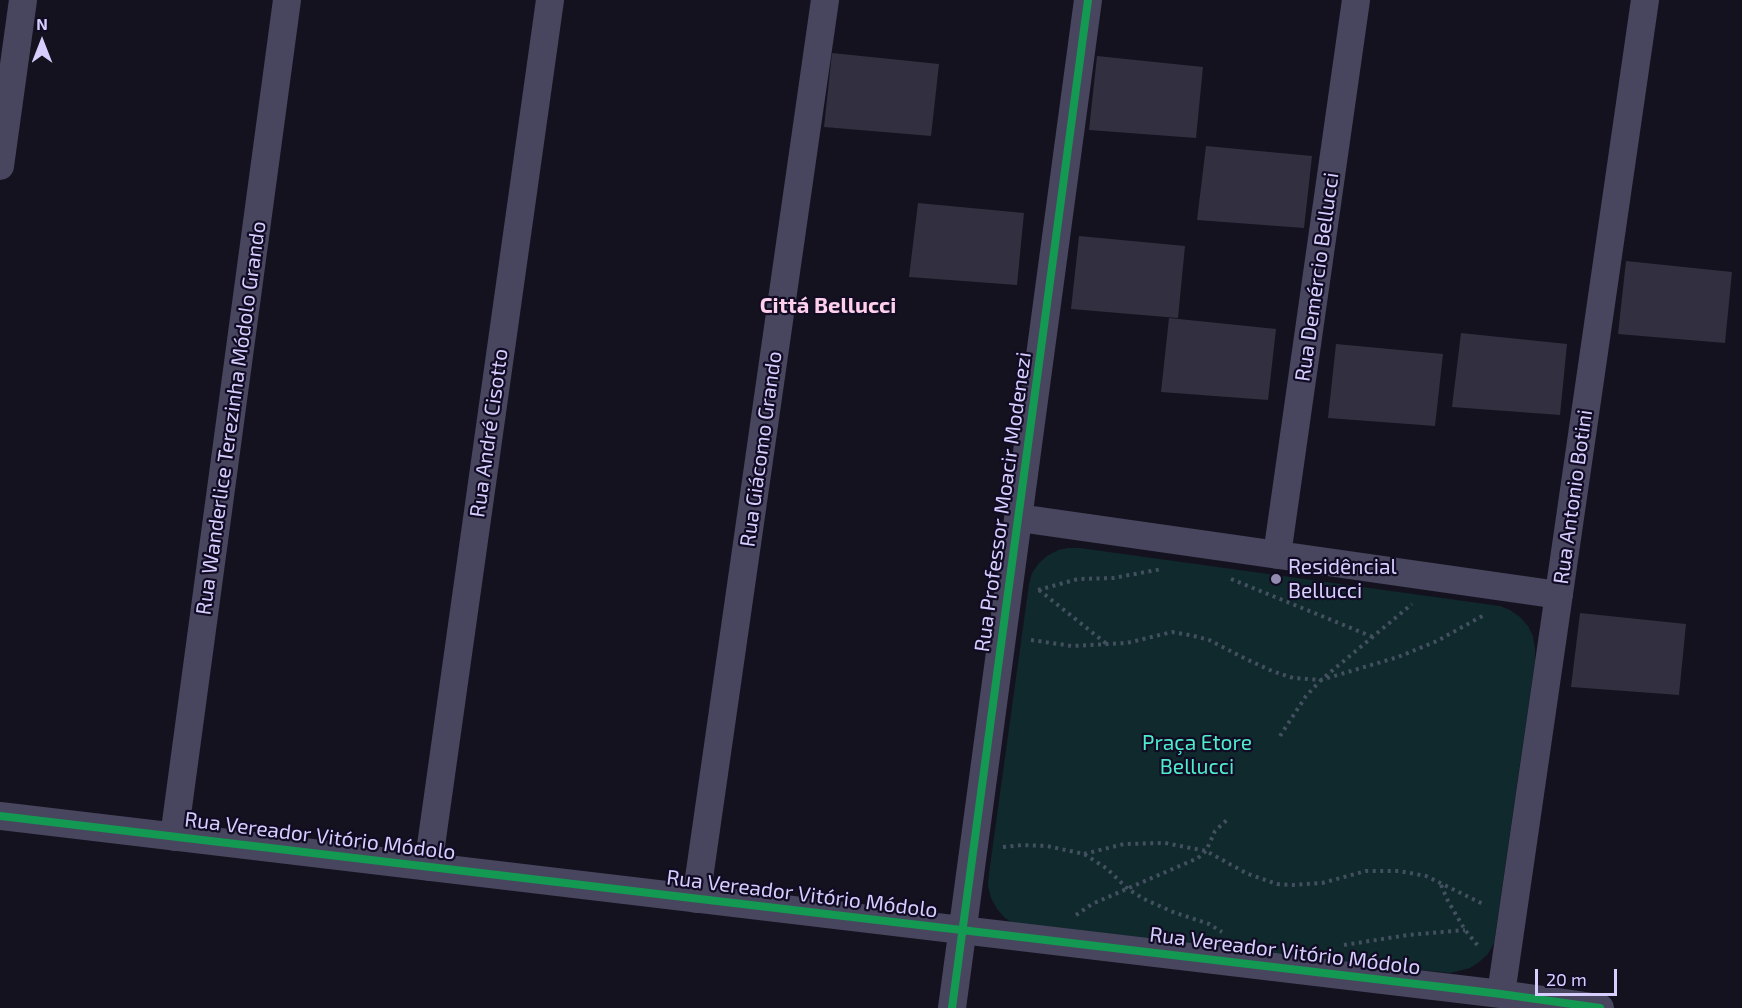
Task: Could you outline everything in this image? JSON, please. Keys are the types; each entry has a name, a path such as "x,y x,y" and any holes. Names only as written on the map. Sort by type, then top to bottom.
{"street":[{"path":"0,166 23,0"},
{"name":"Rua Wanderlice Terezinha Módolo Grando","path":"174,837 287,0"},
{"name":"Rua André Cisotto","path":"428,867 550,0"},
{"name":"Rua Giácomo Grando","path":"696,899 825,0"},
{"name":"Rua Professor Moacir Modenezi","path":"952,1008 1088,0"},
{"name":"Rua Demércio Bellucci","path":"1277,555 1356,0"},
{"name":"Rua Antonio Botini","path":"1501,994 1645,0"},
{"path":"1019,518 1559,595"},
{"name":"Rua Vereador Vitório Módolo","path":"0,816 1501,994 1600,1008"}],"path":[{"path":"1108,645 1038,590 1078,579 1113,578 1162,569"},
{"path":"1231,579 1374,637"},
{"path":"1280,736 1306,696 1321,680 1412,604"},
{"path":"1031,640 1072,646 1108,645 1127,643 1172,632 1190,634 1209,639 1272,671 1293,678 1321,680 1398,657 1437,641 1486,614"},
{"path":"1074,916 1092,904 1198,858 1206,852 1215,831 1229,818"},
{"path":"1084,854 1103,848 1165,843 1206,852 1248,874 1277,884 1293,885 1322,883 1366,872 1399,871 1426,876 1491,908"},
{"path":"1003,847 1047,846 1084,854 1106,868 1128,889 1144,899 1209,924 1226,934"},
{"path":"1440,883 1466,930 1480,947"},
{"path":"1341,945 1408,935 1466,930"}],"green space":[{"name":"Praça Etore Bellucci","path":"1068,548 1500,606 1520,617 1533,636 1535,660 1494,943 1488,954 1470,968 1450,973 1031,928 1016,925 1005,918 991,898 988,886 1029,584 1032,573 1039,563 1058,550"}],"building":[{"path":"832,53 939,64 931,136 824,127"},
{"path":"1097,56 1203,67 1196,138 1089,130"},
{"path":"1206,146 1312,156 1304,228 1197,220"},
{"path":"918,203 1024,213 1017,285 909,277"},
{"path":"1079,236 1185,246 1178,318 1071,309"},
{"path":"1626,261 1732,272 1725,343 1618,334"},
{"path":"1169,318 1276,329 1268,400 1161,392"},
{"path":"1461,333 1567,344 1560,415 1452,407"},
{"path":"1336,344 1443,354 1435,426 1328,418"},
{"path":"1580,613 1686,624 1679,695 1571,687"}],"cycle path":[{"path":"952,1008 1088,0"},
{"path":"0,816 1501,994 1600,1008"}],"place":[{"name":"Residêncial Bellucci","path":"1276,579"}],"district":[{"name":"Cittá Bellucci","path":"828,306"}]}
